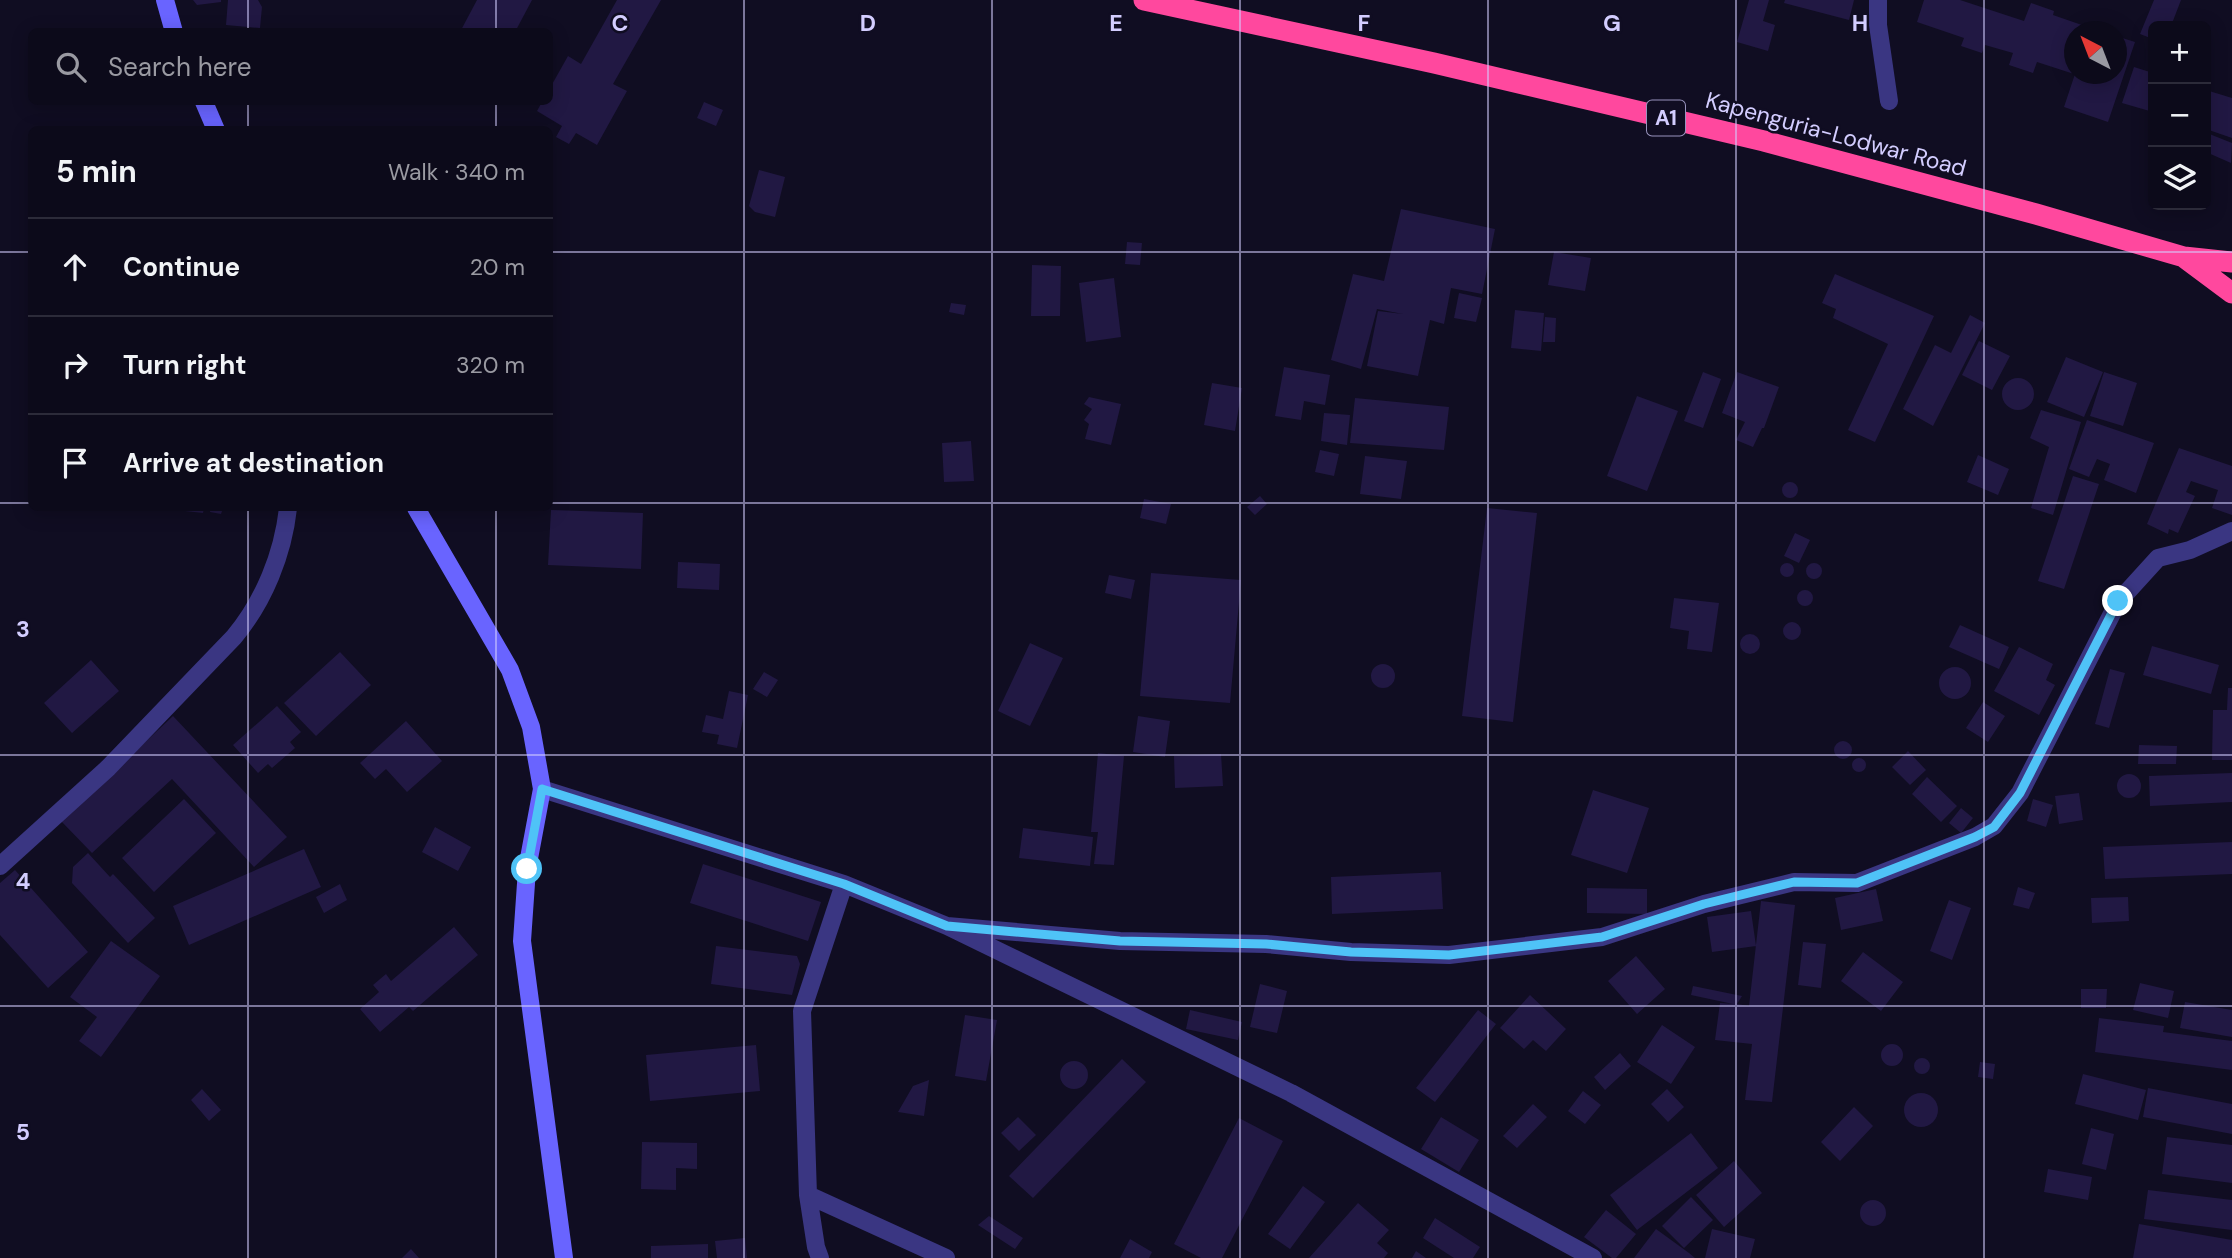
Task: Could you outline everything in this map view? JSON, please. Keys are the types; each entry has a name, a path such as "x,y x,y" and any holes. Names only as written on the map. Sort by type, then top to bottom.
{"highway":[{"name":"Kapenguria-Lodwar Road","path":"1144,0 1434,63 1764,141 2184,257 2232,262"},
{"name":"Kapenguria-Lodwar Road","path":"2184,257 2232,293"}],"street":[{"path":"165,0 173,28"},
{"path":"1878,0 1878,26 1889,101"},
{"path":"205,105 214,126"},
{"path":"0,866 108,768 241,630 264,593 285,529 288,511"},
{"path":"418,511 510,670 531,727 542,789 527,869 522,941 564,1258"},
{"path":"947,926 1120,941 1266,944 1351,952 1449,955 1602,937 1704,904 1794,882 1857,883 1994,827 2020,793 2118,601 2158,558 2190,550 2232,531"},
{"path":"542,789 844,884 947,926 1291,1093 1593,1258"},
{"path":"822,1254 808,1195 802,1011 844,884"},
{"path":"808,1195 946,1258"}],"building":[{"path":"193,0 221,0 221,2 197,5"},
{"path":"228,0 258,0 262,7 260,28 226,25"},
{"path":"477,0 532,0 517,28 462,28"},
{"path":"617,0 661,0 613,84 627,91 597,145 576,133 569,144 556,137 562,126 537,111 540,105 553,105 553,83 568,56 581,64"},
{"path":"1749,0 1769,0 1763,21 1775,25 1768,51 1737,42"},
{"path":"1785,0 1854,0 1849,20 1784,3"},
{"path":"1924,0 1960,0 2024,21 2031,3 2054,11 2053,15 2070,21 2064,21 2064,71 2037,62 2033,73 2009,65 2013,53 1985,45 1982,53 1961,46 1964,38 1917,22"},
{"path":"2154,0 2181,0 2173,21 2148,21 2148,37 2140,34"},
{"path":"2127,39 2135,42 2127,66"},
{"path":"2134,67 2148,71 2148,111 2122,103"},
{"path":"2072,84 2121,84 2108,122 2064,107"},
{"path":"2211,92 2232,98 2232,138 2211,131"},
{"path":"704,102 723,110 716,126 697,118"},
{"path":"2211,135 2232,143 2231,163 2211,154"},
{"path":"759,170 785,177 775,217 755,212 749,206"},
{"path":"1401,209 1495,229 1482,294 1451,288 1444,324 1430,320 1418,376 1367,366 1378,311 1403,314 1377,309 1361,369 1331,360 1353,274 1384,281"},
{"path":"1127,242 1142,243 1140,265 1125,264"},
{"path":"1554,252 1591,258 1585,291 1548,285"},
{"path":"1032,265 1061,266 1060,316 1031,316"},
{"path":"1835,274 1934,316 1875,442 1848,430 1888,344 1833,318 1836,309 1822,303"},
{"path":"1114,278 1121,337 1086,342 1079,283"},
{"path":"1459,293 1482,298 1476,322 1454,318"},
{"path":"951,303 966,305 964,315 949,312"},
{"path":"1515,310 1544,313 1541,351 1511,348"},
{"path":"1970,315 1985,323 1933,426 1903,409 1935,345 1951,353"},
{"path":"1545,317 1556,318 1555,342 1543,342"},
{"path":"1979,341 2010,356 1992,390 1962,375"},
{"path":"2066,357 2103,372 2084,417 2047,402"},
{"path":"1284,367 1330,375 1325,405 1304,401 1301,420 1275,416"},
{"path":"1703,372 1721,379 1703,428 1684,421"},
{"path":"1737,372 1779,387 1764,428 1753,447 1736,440 1745,422 1722,413"},
{"path":"2104,372 2137,383 2123,426 2090,416"},
{"path":"2018,378 2029,383 2034,394 2029,405 2018,410 2007,405 2002,394 2007,383"},
{"path":"1212,383 1242,388 1235,431 1204,425"},
{"path":"1637,396 1678,411 1647,491 1607,476"},
{"path":"1089,397 1121,404 1111,445 1085,439 1089,424 1084,420 1092,409 1084,404"},
{"path":"1355,398 1449,407 1444,450 1350,443"},
{"path":"2041,410 2081,422 2053,515 2031,508 2049,447 2030,438"},
{"path":"1324,413 1350,415 1347,445 1321,441"},
{"path":"2087,420 2154,443 2136,493 2104,480 2110,464 2097,459 2089,477 2069,469"},
{"path":"971,441 974,481 944,482 942,443"},
{"path":"2179,448 2232,466 2232,515 2212,508 2218,490 2191,481 2186,492 2195,496 2178,533 2169,529 2168,534 2147,524"},
{"path":"1320,450 1339,454 1334,476 1315,472"},
{"path":"1978,455 2009,469 1998,495 1967,482"},
{"path":"1365,456 1407,461 1401,499 1360,494"},
{"path":"2073,476 2099,484 2064,589 2038,581"},
{"path":"1790,482 1796,484 1796,496 1790,498 1784,496 1782,490 1784,484"},
{"path":"1260,496 1267,504 1255,515 1247,507"},
{"path":"1144,499 1171,504 1166,524 1140,518"},
{"path":"1487,508 1537,513 1513,722 1462,716"},
{"path":"551,511 643,513 641,569 548,565"},
{"path":"1795,533 1810,540 1799,563 1784,556"},
{"path":"678,562 720,564 719,590 677,588"},
{"path":"1784,563 1790,563 1794,570 1790,577 1784,577 1780,573 1780,567"},
{"path":"1814,563 1820,565 1820,577 1814,579 1808,577 1806,571 1808,565"},
{"path":"1151,573 1241,580 1230,703 1140,696"},
{"path":"1109,575 1135,580 1131,599 1105,593"},
{"path":"1805,590 1811,592 1811,604 1805,606 1799,604 1797,598 1799,592"},
{"path":"1674,598 1719,603 1712,652 1687,649 1689,631 1670,628"},
{"path":"1792,622 1798,625 1801,631 1798,637 1792,640 1786,637 1783,631 1786,625"},
{"path":"1960,625 2009,647 1999,669 1949,647"},
{"path":"1750,634 1757,637 1760,644 1757,651 1750,654 1743,651 1740,644 1743,637"},
{"path":"1030,643 1063,658 1030,726 998,711"},
{"path":"2152,646 2219,665 2211,694 2143,675"},
{"path":"2019,647 2053,664 2046,680 2055,685 2039,715 1994,691"},
{"path":"340,652 371,685 316,736 284,703"},
{"path":"91,660 119,691 72,733 44,703"},
{"path":"1383,664 1394,671 1395,676 1388,687 1383,688 1372,681 1371,676 1378,665"},
{"path":"1955,667 1966,672 1971,683 1966,694 1955,699 1944,694 1939,683 1944,672"},
{"path":"2110,669 2125,673 2109,728 2095,724"},
{"path":"764,672 778,680 767,697 753,689"},
{"path":"2228,688 2232,688 2232,760 2212,760 2213,710 2227,710"},
{"path":"729,691 748,695 737,748 717,744 719,735 702,732 706,715 723,719"},
{"path":"1983,702 2005,716 1988,742 1966,728"},
{"path":"277,706 301,732 290,742 295,748 272,768 268,764 258,773 233,745"},
{"path":"173,716 287,837 254,867 172,779 92,853 61,821"},
{"path":"1138,716 1170,721 1165,757 1133,752"},
{"path":"406,721 442,761 407,792 386,769 375,779 360,763"},
{"path":"1839,741 1847,741 1852,750 1850,757 1839,759 1834,754 1834,746"},
{"path":"2139,745 2177,746 2176,764 2138,764"},
{"path":"1908,751 1926,770 1910,785 1892,767"},
{"path":"1098,753 1124,756 1114,865 1094,864 1098,832 1091,832"},
{"path":"1221,754 1223,786 1175,788 1174,756"},
{"path":"1856,758 1862,758 1866,765 1862,772 1856,772 1852,768 1852,762"},
{"path":"2232,773 2232,802 2150,806 2149,776"},
{"path":"2124,774 2134,774 2141,781 2141,791 2134,798 2124,798 2117,791 2117,781"},
{"path":"1927,777 1957,806 1941,822 1912,794"},
{"path":"1593,790 1649,808 1627,873 1571,855"},
{"path":"2079,793 2083,820 2059,824 2055,796"},
{"path":"184,799 216,833 154,892 122,858"},
{"path":"2033,799 2053,805 2046,827 2027,821"},
{"path":"1961,808 1973,818 1961,833 1949,823"},
{"path":"435,827 471,847 458,871 422,852"},
{"path":"1023,828 1093,837 1090,866 1019,858"},
{"path":"2232,842 2232,874 2105,879 2103,847"},
{"path":"304,849 321,887 189,945 173,906"},
{"path":"88,853 110,877 113,874 155,918 128,943 72,883 73,867"},
{"path":"703,864 821,902 808,941 690,903"},
{"path":"15,870 88,952 48,988 0,935 0,883"},
{"path":"1441,872 1443,909 1332,914 1331,877"},
{"path":"340,884 347,900 324,913 316,897"},
{"path":"2018,887 2035,893 2029,909 2013,905"},
{"path":"1587,888 1647,889 1647,914 1587,913"},
{"path":"1876,889 1883,921 1841,930 1835,898"},
{"path":"2128,897 2129,921 2092,923 2091,898"},
{"path":"1949,900 1971,908 1952,960 1930,951"},
{"path":"1761,901 1795,905 1772,1102 1745,1100 1752,1044 1715,1040 1720,1003 1733,1004 1691,995 1693,986 1742,996 1737,1004 1749,1006"},
{"path":"1751,911 1756,946 1712,952 1707,917"},
{"path":"454,927 478,955 413,1011 409,1007 380,1032 360,1009 379,992 373,985 386,974 391,981"},
{"path":"111,941 160,976 101,1057 79,1041 97,1017 70,997"},
{"path":"1803,942 1826,944 1821,988 1798,985"},
{"path":"716,946 797,956 800,964 792,995 711,984"},
{"path":"1863,952 1903,982 1881,1011 1841,981"},
{"path":"1636,956 1665,989 1637,1014 1608,981"},
{"path":"2140,983 2174,991 2168,1018 2133,1010"},
{"path":"1260,984 1287,991 1277,1033 1250,1027"},
{"path":"2081,989 2107,989 2106,1008 2081,1008"},
{"path":"1530,995 1566,1029 1546,1051 1533,1040 1524,1049 1500,1028"},
{"path":"2185,1002 2232,1010 2232,1037 2180,1028"},
{"path":"1190,1010 1242,1022 1238,1040 1186,1029"},
{"path":"1478,1010 1496,1024 1435,1102 1416,1088"},
{"path":"965,1015 997,1020 986,1081 955,1076"},
{"path":"2099,1018 2164,1026 2163,1032 2232,1041 2232,1070 2095,1052"},
{"path":"1662,1025 1695,1047 1671,1084 1637,1062"},
{"path":"1892,1044 1900,1047 1903,1055 1900,1063 1892,1066 1884,1063 1881,1055 1884,1047"},
{"path":"756,1045 760,1091 650,1101 646,1055"},
{"path":"1620,1053 1631,1066 1605,1090 1594,1077"},
{"path":"1922,1058 1930,1066 1922,1074 1914,1066"},
{"path":"1122,1059 1146,1082 1033,1198 1009,1176"},
{"path":"1074,1061 1084,1065 1088,1075 1084,1085 1074,1089 1064,1085 1060,1075 1064,1065"},
{"path":"1980,1062 1995,1064 1993,1079 1978,1077"},
{"path":"2083,1074 2146,1090 2138,1120 2075,1104"},
{"path":"929,1080 924,1116 898,1112 913,1086"},
{"path":"2148,1088 2232,1104 2232,1134 2143,1117"},
{"path":"202,1089 221,1110 209,1121 191,1100"},
{"path":"1667,1089 1684,1107 1668,1122 1651,1104"},
{"path":"1583,1091 1601,1105 1585,1124 1568,1111"},
{"path":"1921,1093 1933,1098 1938,1110 1933,1122 1921,1127 1909,1122 1904,1110 1909,1098"},
{"path":"1533,1104 1547,1117 1517,1148 1503,1136"},
{"path":"1854,1107 1873,1126 1840,1161 1821,1142"},
{"path":"1018,1117 1036,1135 1019,1151 1001,1133"},
{"path":"1441,1117 1479,1140 1459,1172 1421,1149"},
{"path":"1239,1118 1283,1141 1222,1258 1201,1258 1174,1244"},
{"path":"2091,1128 2114,1134 2106,1170 2082,1164"},
{"path":"1691,1133 1718,1168 1637,1230 1610,1195"},
{"path":"2167,1137 2232,1145 2232,1183 2162,1174"},
{"path":"642,1142 697,1143 697,1169 676,1168 676,1190 641,1189"},
{"path":"1734,1161 1762,1193 1724,1227 1696,1195"},
{"path":"2048,1169 2092,1177 2088,1200 2044,1192"},
{"path":"1303,1186 1325,1202 1290,1249 1268,1234"},
{"path":"2148,1190 2232,1200 2232,1230 2144,1219"},
{"path":"1691,1197 1713,1220 1684,1248 1662,1226"},
{"path":"1873,1200 1882,1204 1886,1213 1882,1222 1873,1226 1864,1222 1860,1213 1864,1204"},
{"path":"1358,1203 1389,1230 1377,1243 1388,1253 1384,1258 1309,1258"},
{"path":"1606,1210 1636,1234 1616,1258 1612,1258 1584,1237"},
{"path":"989,1216 1023,1238 1015,1249 978,1225"},
{"path":"1435,1218 1480,1247 1473,1258 1454,1258 1423,1238"},
{"path":"2139,1224 2232,1240 2232,1258 2133,1258"},
{"path":"1656,1229 1689,1253 1695,1258 1634,1258"},
{"path":"1712,1229 1755,1239 1750,1258 1705,1258"},
{"path":"745,1238 747,1258 717,1258 715,1241"},
{"path":"1130,1239 1152,1252 1149,1258 1120,1258"},
{"path":"708,1244 708,1258 651,1258 651,1246"},
{"path":"411,1249 419,1258 402,1258"},
{"path":"1416,1251 1426,1258 1412,1258"}],"route":[{"path":"527,869 542,789 844,884 947,926 1120,941 1266,944 1351,952 1449,955 1602,937 1704,904 1794,882 1857,883 1994,827 2020,793 2118,601"}]}
